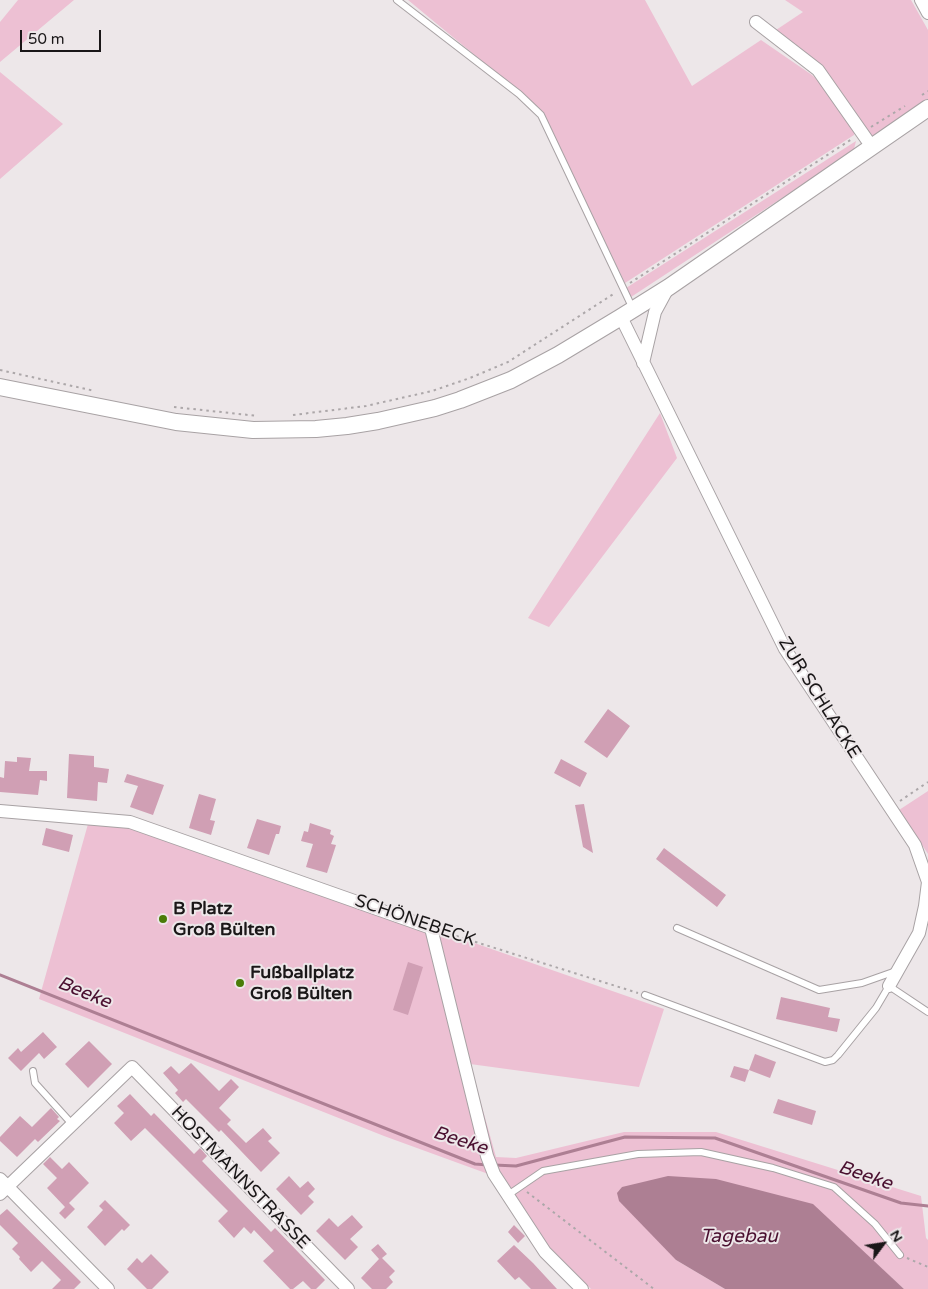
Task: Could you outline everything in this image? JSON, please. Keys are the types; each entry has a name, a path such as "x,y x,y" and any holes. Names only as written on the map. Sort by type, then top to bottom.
{"street":[{"path":"921,0 928,13"},
{"path":"756,22 818,70 872,147"},
{"path":"0,386 176,422 285,431 347,426 409,415 452,402 486,390 535,368 669,287 872,147 925,102"},
{"path":"643,363 655,312 669,287"},
{"name":"ZUR SCHLACKE","path":"627,313 643,363 785,649 915,845 928,882 926,906 919,933 889,986"},
{"name":"SCHÖNEBECK","path":"0,810 130,822 431,928"},
{"path":"431,928 487,1156 494,1174 545,1252 582,1289"},
{"name":"HOSTMANNSTRASSE","path":"72,1124 132,1067 348,1289"},
{"path":"72,1124 2,1187 108,1289"}],"lane":[{"path":"397,0 519,94 541,115 623,288 627,313"},
{"path":"677,928 819,990 862,983 897,971"},
{"path":"889,986 928,1012"},
{"name":"ZUR SCHLACKE","path":"645,996 825,1062 833,1060 838,1055 876,1008 889,986"},
{"path":"33,1071 35,1083 72,1124"},
{"path":"508,1195 542,1171 638,1154 701,1152 774,1168 834,1187 875,1224 900,1255"}],"path":[{"path":"925,102 928,91"},
{"path":"292,415 366,406 432,391 508,362 908,105"},
{"path":"0,370 103,393"},
{"path":"169,406 264,416"},
{"path":"889,808 928,782"},
{"name":"SCHÖNEBECK","path":"431,928 645,996"},
{"path":"520,1187 654,1289"},
{"path":"900,1255 928,1267"}],"shaded area":[{"path":"18,0 74,0 0,62 0,22"},
{"path":"408,0 645,0 692,86 761,40 812,75 824,86 854,130 854,135 625,283 540,109"},
{"path":"785,0 911,0 928,30 928,101 870,138 776,30 803,12"},
{"path":"0,72 63,124 0,179"},
{"path":"856,141 854,149 849,154 631,297 626,288"},
{"path":"660,413 677,458 549,627 528,618"},
{"path":"928,791 928,854 899,810"},
{"path":"88,824 125,826 434,929 664,1009 639,1087 470,1064 496,1157 516,1158 624,1132 716,1132 921,1196 926,1238 928,1240 928,1289 904,1289 861,1250 676,1260 725,1289 591,1289 550,1249 502,1179 384,1136 39,999"}],"water":[{"name":"Tagebau","path":"668,1176 716,1179 813,1204 904,1289 725,1289 676,1260 619,1201 617,1193 622,1187"}],"building":[{"path":"608,709 630,726 607,758 584,742"},
{"path":"69,754 94,756 94,767 109,769 107,783 98,782 97,801 67,798"},
{"path":"17,757 31,758 29,771 47,771 47,781 40,780 38,795 0,792 0,777 4,778 5,761 17,762"},
{"path":"561,759 587,773 580,787 554,773"},
{"path":"127,774 164,785 153,815 130,807 138,786 124,782"},
{"path":"199,794 216,799 210,820 215,821 211,835 189,828"},
{"path":"584,804 593,853 583,847 575,805"},
{"path":"257,819 281,826 279,834 276,834 269,855 247,848"},
{"path":"310,823 331,830 330,834 334,836 331,844 336,845 327,873 306,867 313,844 301,841 304,831 308,832"},
{"path":"46,828 73,835 69,852 42,845"},
{"path":"664,848 726,895 717,907 656,859"},
{"path":"408,962 423,967 408,1015 393,1010"},
{"path":"781,997 830,1008 828,1017 840,1019 837,1032 776,1019"},
{"path":"43,1032 57,1047 44,1059 39,1053 21,1071 8,1058 18,1048 21,1052"},
{"path":"89,1041 112,1064 88,1088 65,1064"},
{"path":"755,1054 776,1062 770,1078 749,1070"},
{"path":"191,1063 219,1091 231,1079 239,1087 219,1108 231,1120 227,1124 246,1143 263,1128 272,1138 268,1141 280,1153 261,1172 221,1130 219,1132 186,1099 183,1102 175,1093 178,1090 163,1073 171,1066 179,1074"},
{"path":"734,1066 749,1070 745,1082 730,1077"},
{"path":"130,1094 151,1116 154,1113 194,1154 200,1148 207,1156 202,1161 271,1232 275,1228 325,1280 316,1289 311,1289 303,1281 293,1289 290,1289 263,1261 274,1251 254,1230 251,1234 244,1227 234,1238 218,1221 228,1211 145,1128 131,1141 114,1123 124,1113 117,1106"},
{"path":"778,1099 816,1111 812,1125 773,1113"},
{"path":"51,1108 60,1121 38,1142 35,1139 17,1157 0,1141 0,1137 20,1116 32,1127"},
{"path":"50,1157 62,1169 69,1162 89,1183 69,1203 75,1209 65,1219 59,1213 65,1207 47,1188 57,1178 43,1164"},
{"path":"289,1176 300,1188 308,1181 315,1189 308,1196 314,1202 301,1215 276,1189"},
{"path":"105,1200 130,1225 124,1231 122,1229 105,1246 87,1227 103,1210 99,1206"},
{"path":"7,1209 81,1282 74,1289 52,1289 61,1280 42,1261 31,1272 19,1259 20,1257 12,1249 18,1243 0,1225 0,1215"},
{"path":"352,1215 363,1227 350,1239 358,1247 345,1260 316,1231 329,1218 338,1227"},
{"path":"514,1225 525,1236 518,1243 508,1232"},
{"path":"378,1244 387,1254 382,1258 395,1271 389,1277 393,1282 386,1289 372,1289 361,1278 379,1259 371,1250"},
{"path":"514,1245 557,1289 531,1289 519,1277 515,1280 497,1261"},
{"path":"151,1254 169,1272 152,1289 147,1289 127,1269 137,1258 142,1263"}],"waterway":[{"name":"Beeke","path":"0,975 475,1164 488,1165"},
{"name":"Beeke","path":"494,1165 516,1166 625,1137 715,1138 901,1203 928,1206"}],"place":[{"name":"B Platz Groß Bülten","path":"163,919"},
{"name":"Fußballplatz Groß Bülten","path":"240,983"}]}
